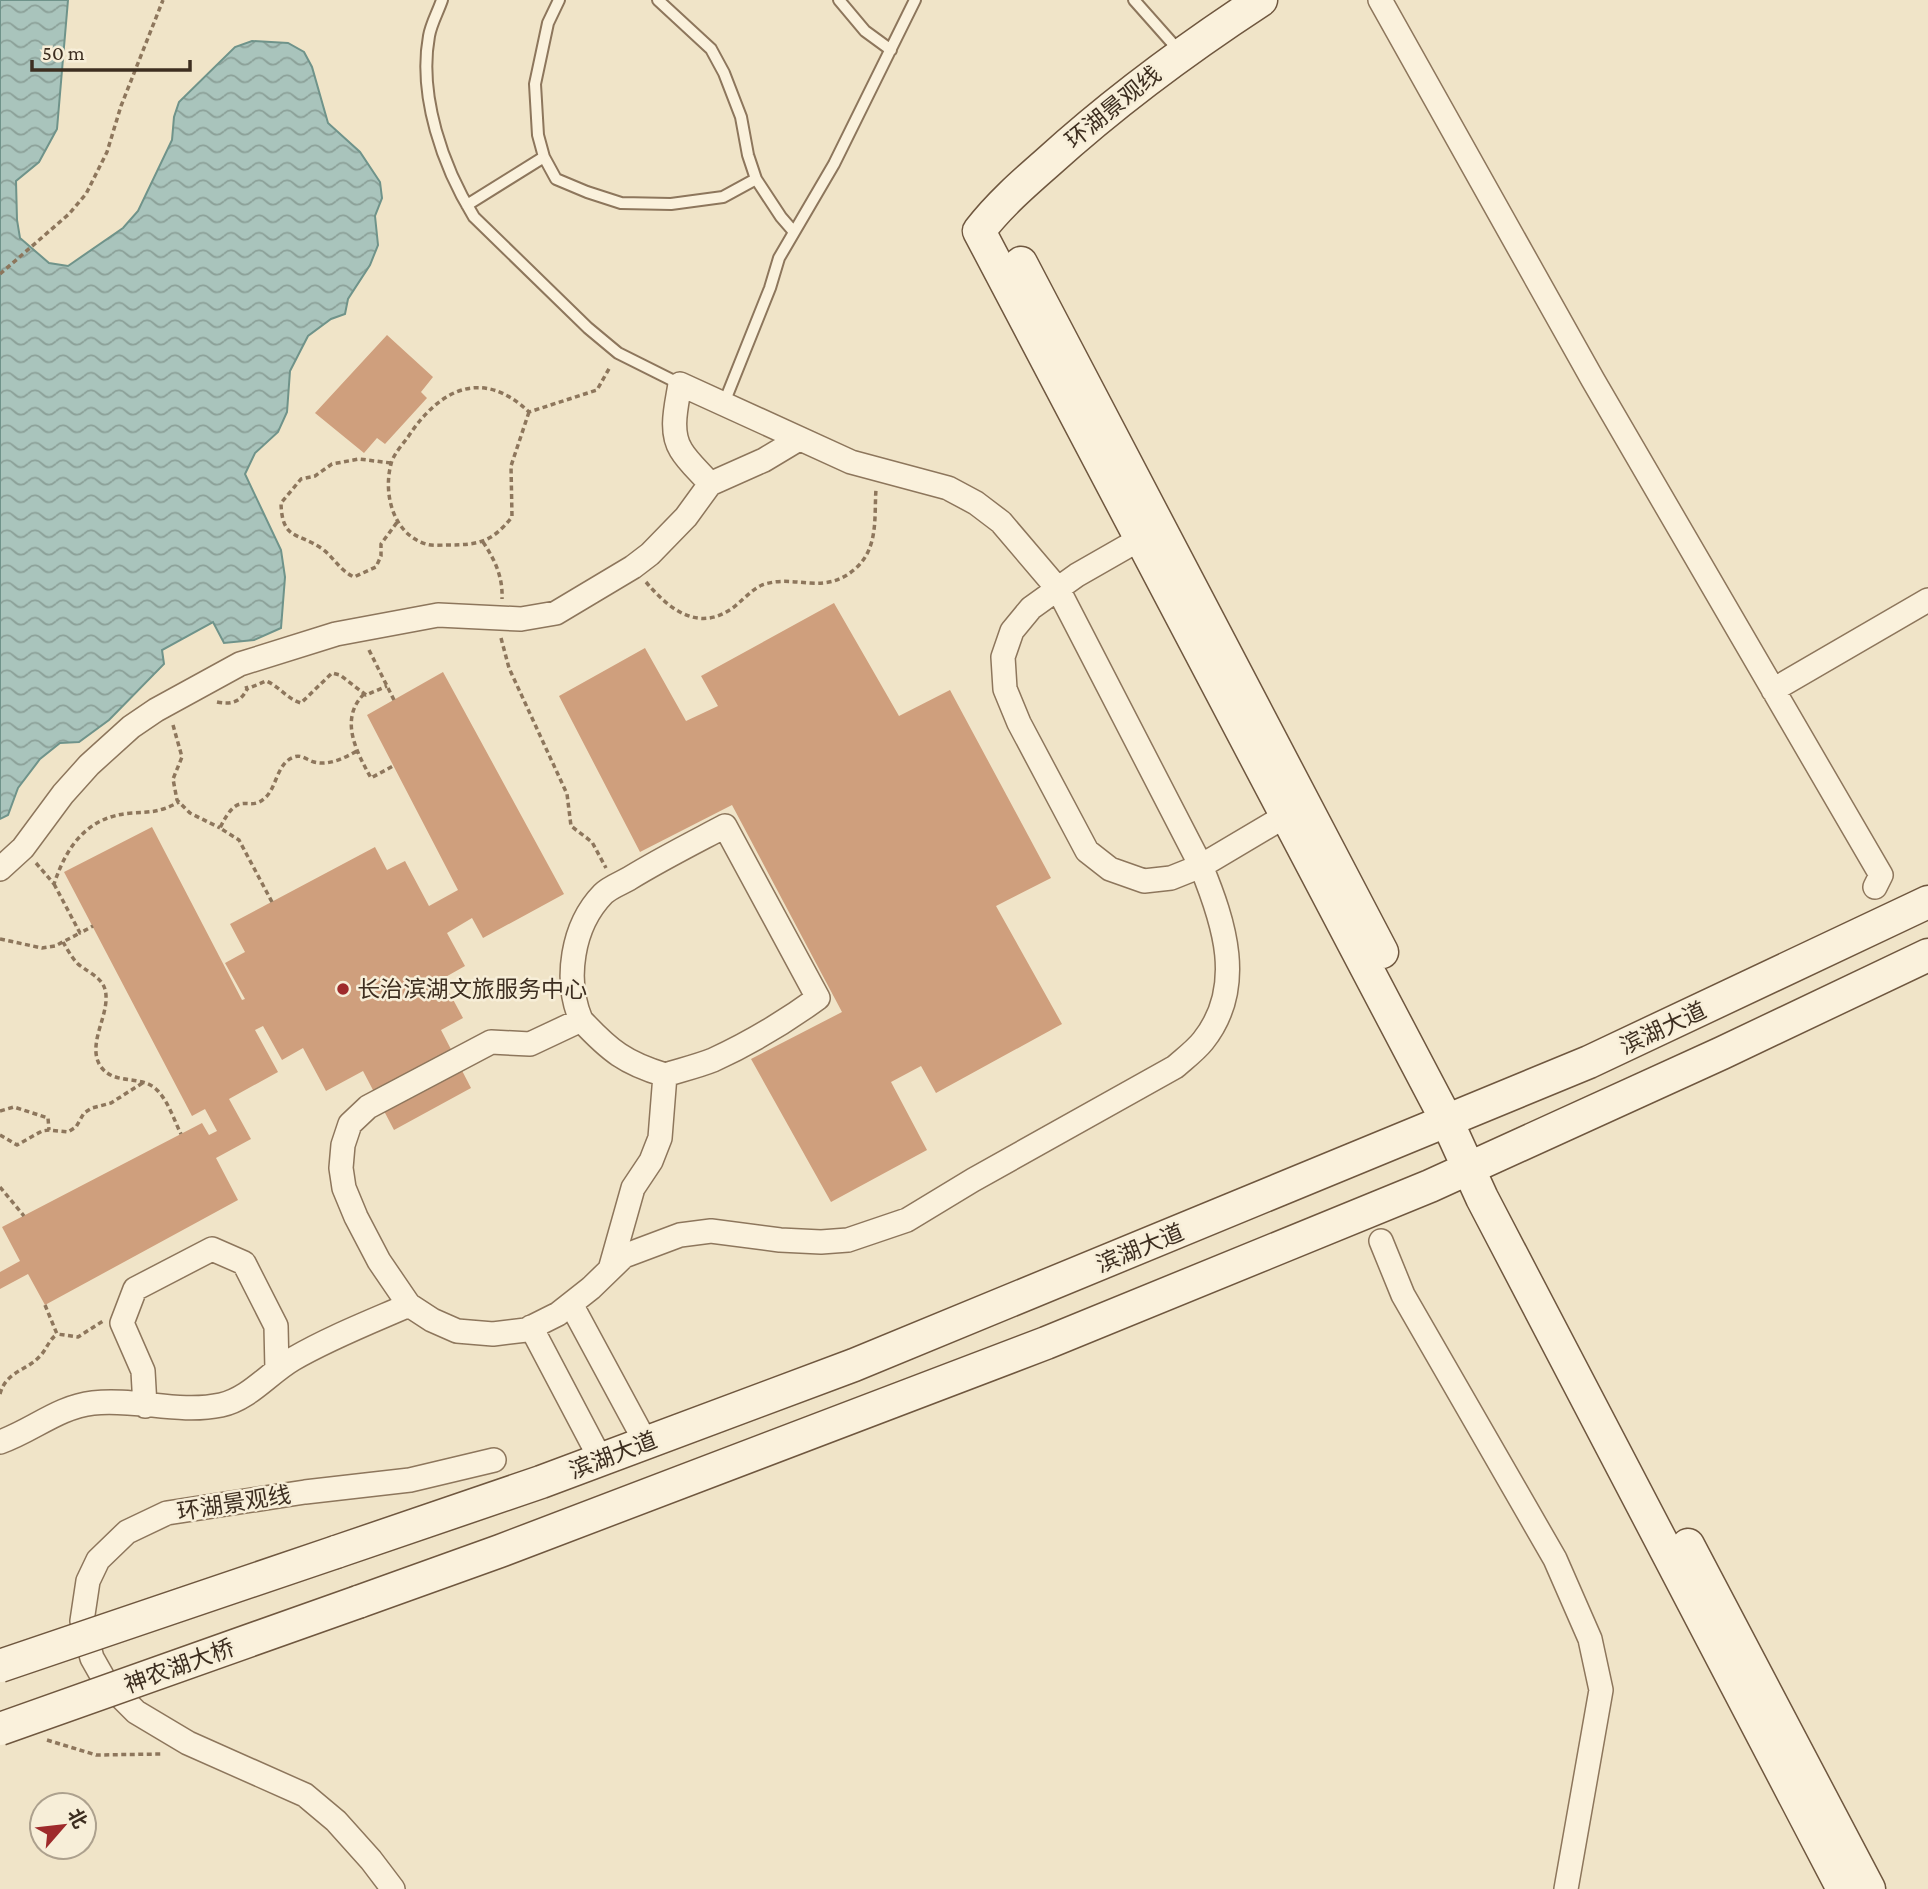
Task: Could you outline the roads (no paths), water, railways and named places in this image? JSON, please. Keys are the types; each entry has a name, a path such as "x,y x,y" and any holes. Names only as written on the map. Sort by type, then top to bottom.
{"main road":[{"name":"环湖景观线","path":"1150,533 987,222 1100,116 1181,54 1261,0"},
{"path":"1150,533 1457,1117 1478,1164 1843,1889"},
{"name":"滨湖大道","path":"0,1666 601,1460 854,1365 1589,1062 1928,902"},
{"name":"滨湖大道","path":"358,1602 500,1551 1046,1343 1478,1164 1722,1053 1928,955"},
{"path":"1478,1164 1514,1214 1869,1889"},
{"name":"神农湖大桥","path":"0,1729 358,1602"}],"street":[{"path":"1380,0 1593,380 1881,875 1875,887"},
{"path":"581,1020 530,1044 491,1042 368,1107 350,1124 342,1145 341,1168 344,1188 356,1217 379,1261 409,1305 432,1320 457,1331 492,1334 531,1327 558,1314 624,1256 680,1235 711,1231 780,1240 848,1240 907,1220 972,1180 1175,1067 1203,1041 1218,1015 1226,984 1228,960 1219,910 1201,866 1058,589 1002,522 976,503 948,488 851,462 680,384 674,429 676,438 680,449 710,484"},
{"path":"0,869 23,848 63,794 89,765 131,727 235,666 269,653 358,630 438,615 521,619 556,613 650,554 685,517 710,484 764,460 799,439"},
{"path":"1150,533 1077,575 1031,608 1012,631 1003,657 1005,689 1019,723 1087,851 1110,869 1144,881 1171,878 1201,866 1295,810"},
{"path":"1773,690 1928,600"},
{"path":"725,826 818,998 792,1017 727,1053 665,1075 635,1066 612,1050 581,1020 576,1010 573,964 577,937 587,914 604,893 725,826"},
{"path":"611,1266 633,1188 651,1161 660,1138 665,1075"},
{"path":"1381,1241 1403,1294 1555,1559 1590,1639 1601,1690 1566,1889"},
{"path":"145,1406 143,1371 122,1323 135,1289 212,1249 244,1263 276,1326 277,1370"},
{"path":"571,1304 646,1443"},
{"path":"0,1442 63,1411 89,1404 112,1402 145,1406 222,1405 238,1399 277,1370 328,1340 409,1305"},
{"path":"531,1327 601,1460"},
{"name":"环湖景观线","path":"393,1889 336,1821 304,1795 196,1746 136,1712 104,1681 92,1658 82,1621 88,1581 98,1560 127,1532 167,1513 305,1492 410,1480 494,1460"}],"lane":[{"path":"442,0 429,35 426,88 443,153 457,189 474,217 588,328 618,353 680,384"},
{"path":"559,0 548,23 535,84 538,135 544,156 556,178 621,203 671,204 723,197 756,179"},
{"path":"658,0 711,49 741,117 748,155 756,179 780,217 794,232"},
{"path":"839,0 865,31 891,50"},
{"path":"724,403 770,288 779,258 834,164 915,0"},
{"path":"1134,0 1181,54"},
{"path":"467,205 544,156"}],"water":[{"path":"0,0 68,0 57,129 39,162 16,181 20,238 49,263 68,266 123,228 138,211 172,140 174,117 179,102 235,47 252,41 288,43 304,52 312,67 328,123 360,152 380,182 382,198 375,216 378,245 370,265 348,299 345,314 331,319 308,336 290,371 287,412 278,432 255,453 245,474 281,550 285,577 281,628 254,640 224,643 213,622 162,650 164,664 109,720 79,742 60,743 40,759 18,788 8,815 0,819"}],"place":[{"name":"长治滨湖文旅服务中心","path":"343,989"}]}
